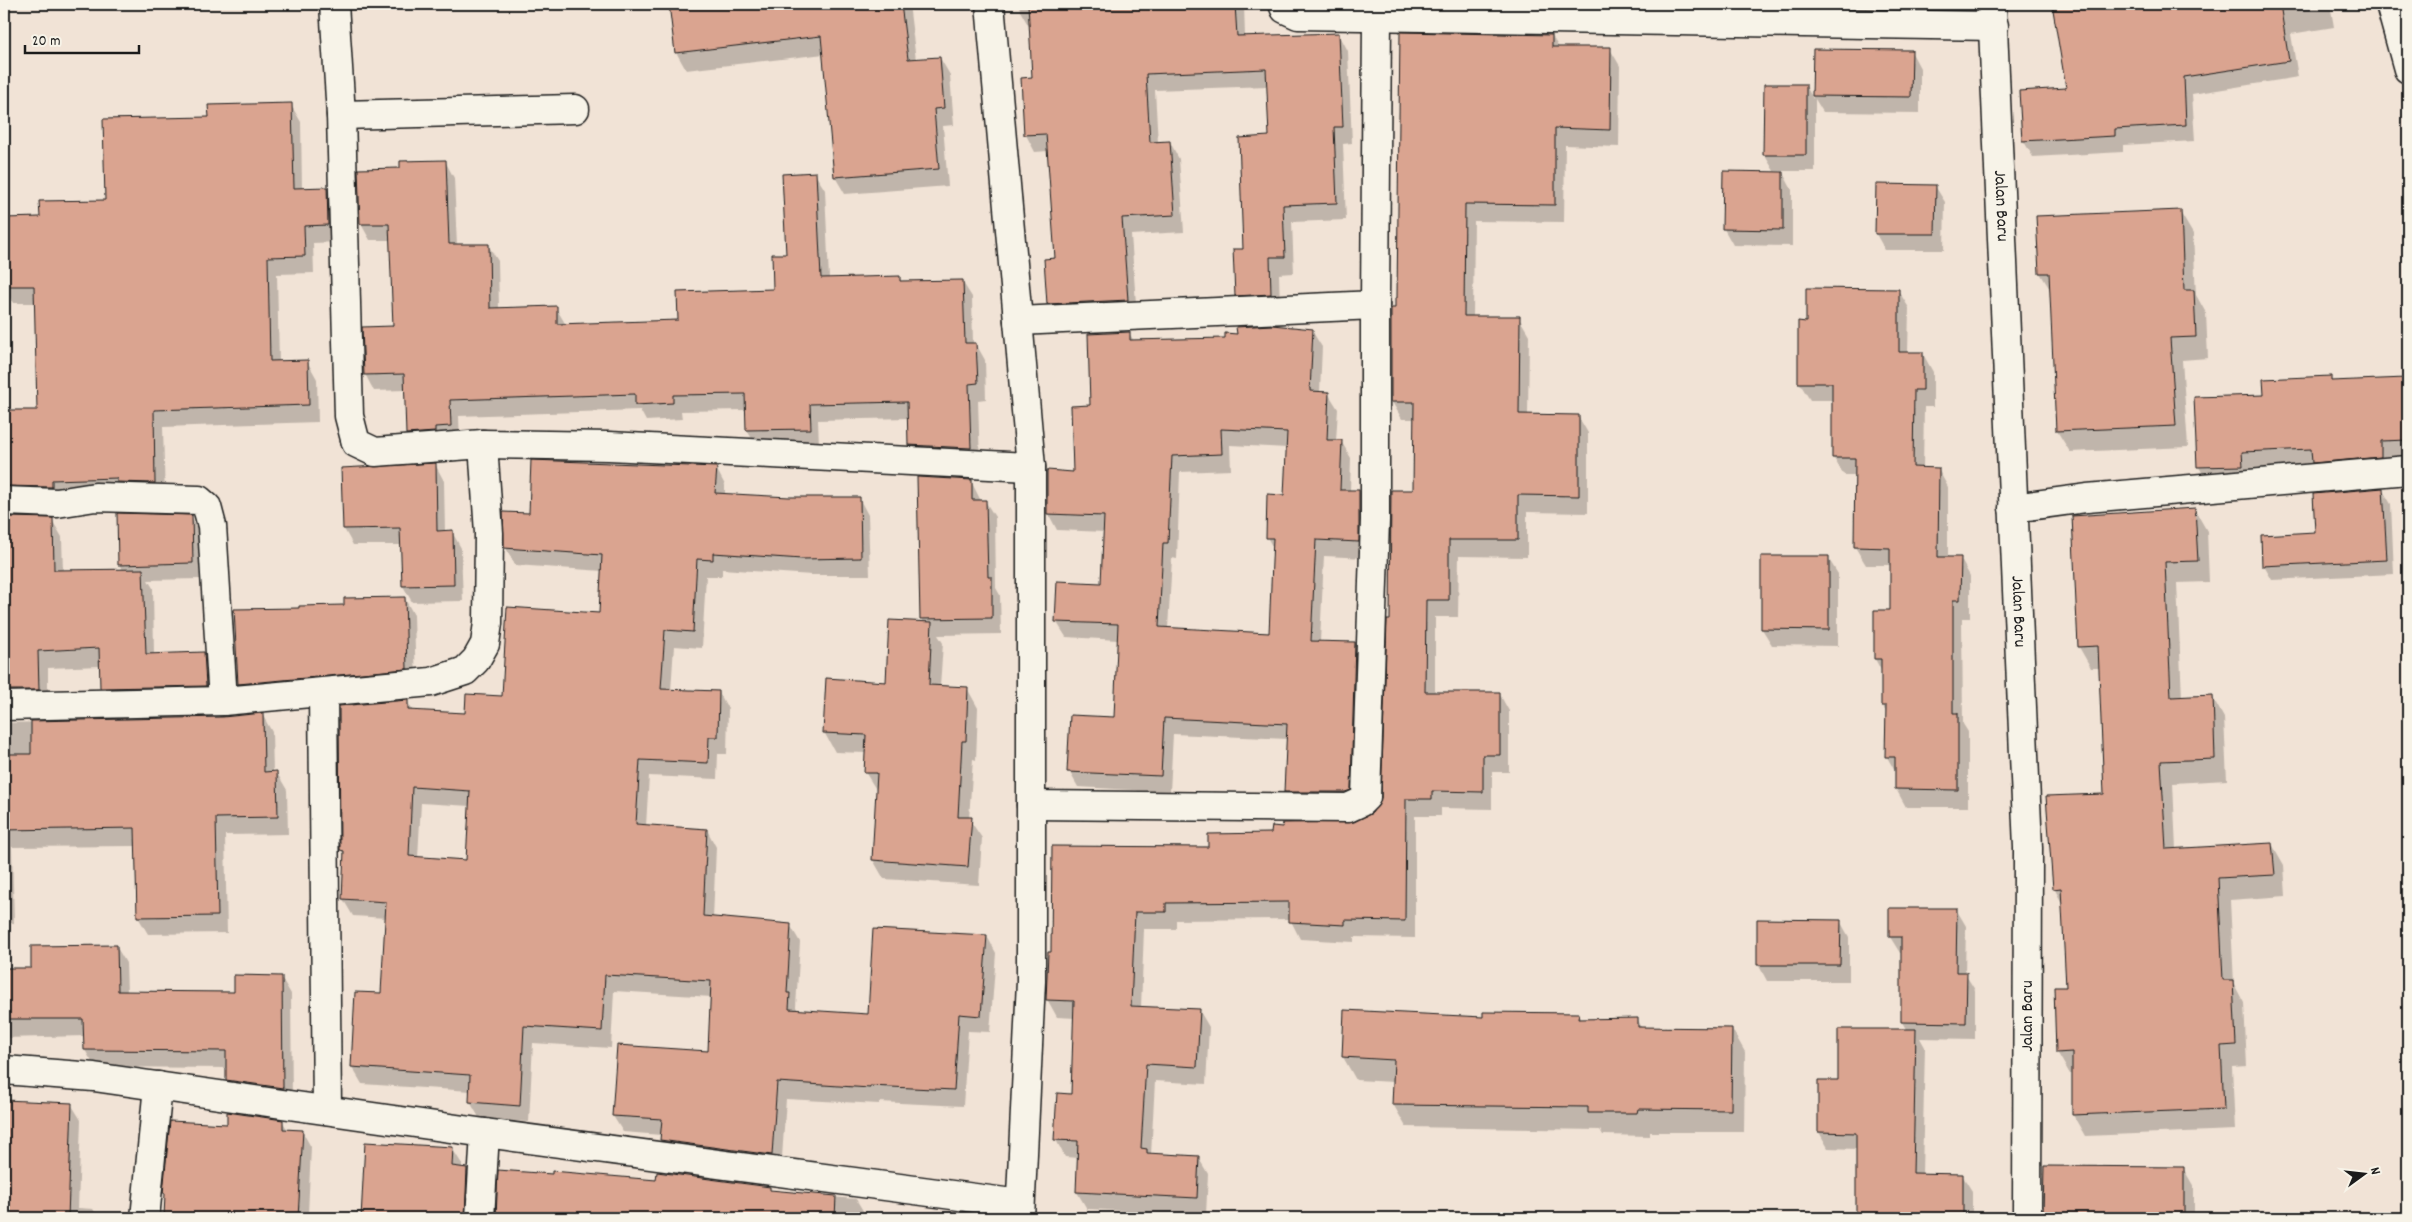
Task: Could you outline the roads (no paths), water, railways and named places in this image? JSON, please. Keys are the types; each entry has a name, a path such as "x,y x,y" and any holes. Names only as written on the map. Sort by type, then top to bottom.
{"street":[{"path":"334,4 342,115 349,416 356,443 375,452 483,444 618,446 1031,467"},
{"path":"4,1070 94,1077 485,1132 1020,1211 1031,982 1031,467 990,4"},
{"path":"1283,4 1285,9 1298,15 1993,15"},
{"path":"2390,4 2408,69"},
{"name":"Jalan Baru","path":"1993,15 2028,848 2027,1218"},
{"path":"1031,805 1348,808 1361,802 1366,796 1375,520 1377,16"},
{"path":"342,115 574,109"},
{"path":"1018,321 1375,305"},
{"path":"4,706 223,701 430,682 465,671 476,660 485,644 488,623 489,533 483,444"},
{"path":"2013,508 2087,498 2408,470"},
{"path":"4,501 57,503 95,496 199,500 207,507 212,526 223,701"},
{"path":"323,693 327,1110"},
{"path":"145,1218 158,1086"},
{"path":"480,1218 485,1132"}]}
